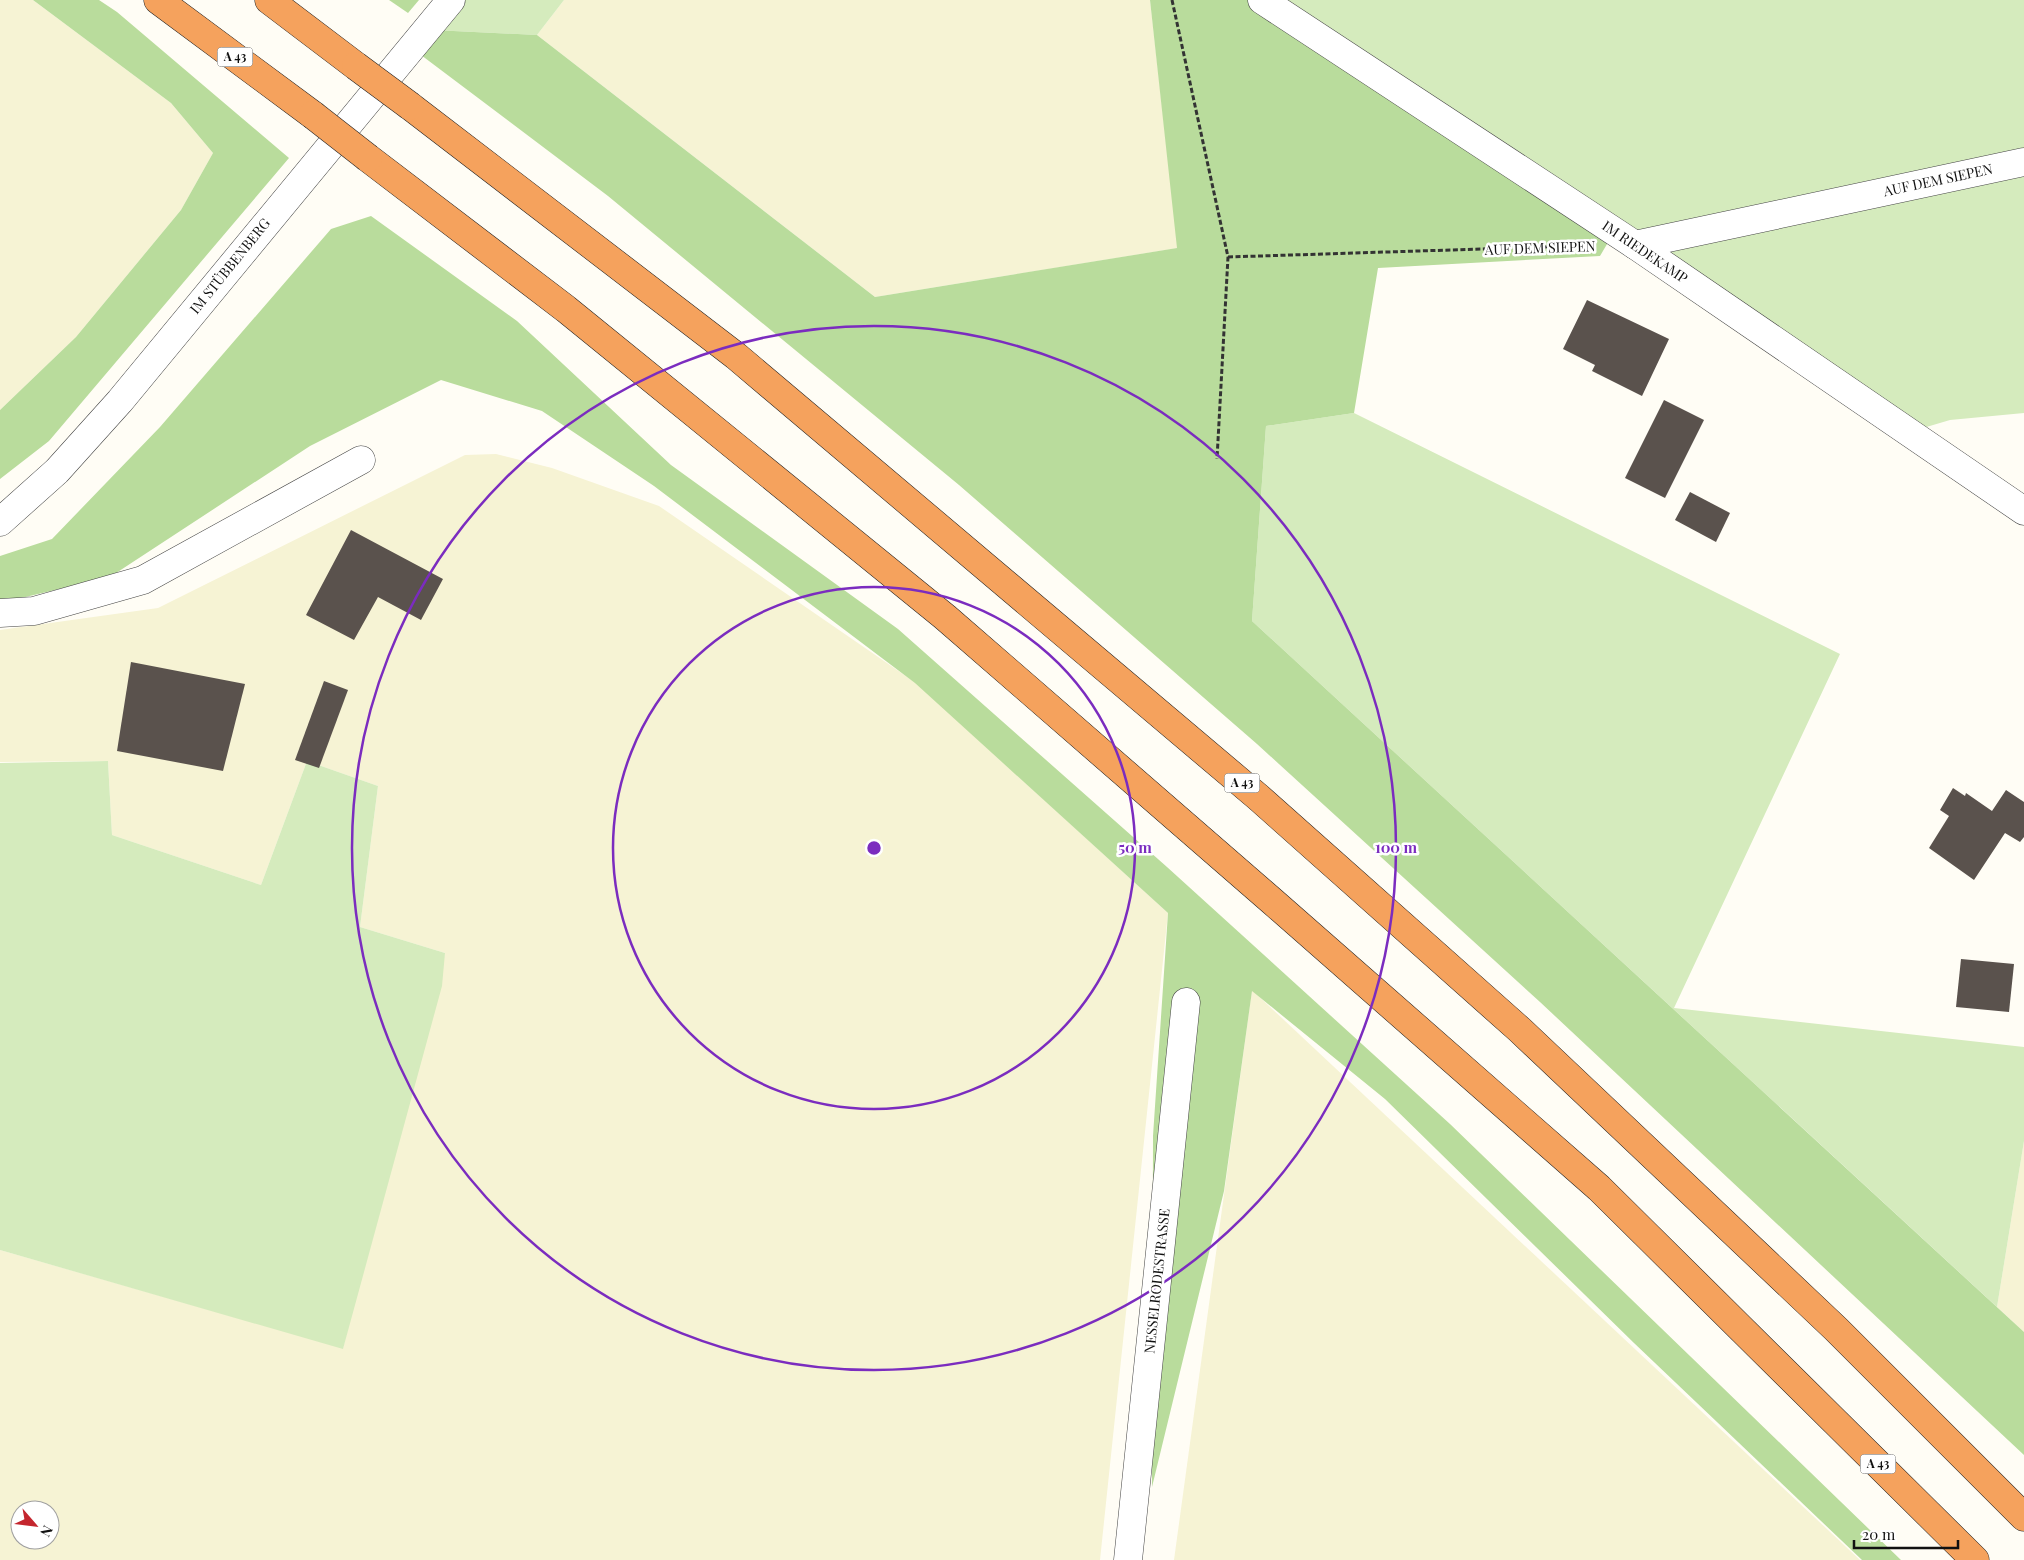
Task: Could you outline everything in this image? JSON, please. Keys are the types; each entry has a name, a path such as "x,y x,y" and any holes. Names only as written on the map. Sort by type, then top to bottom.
{"highway":[{"name":"A 43","path":"158,0 313,115 566,309 945,617 1272,900 1599,1188 1975,1560"},
{"name":"A 43","path":"269,0 736,356 1258,797 1520,1030 1836,1329 2024,1517"}],"street":[{"name":"IM STÜBBENBERG","path":"0,522 57,471 120,401 451,0"},
{"name":"IM RIEDEKAMP","path":"1262,0 1635,245 2024,512"},
{"name":"AUF DEM SIEPEN","path":"1635,245 2024,162"},
{"path":"0,613 34,611 143,580 361,460"},
{"name":"NESSELRODESTRASSE","path":"1128,1560 1186,1002"}],"path":[{"path":"1172,0 1228,257 1217,459"},
{"name":"AUF DEM SIEPEN","path":"1228,257 1586,246"}],"shaded area":[{"path":"0,0 33,0 171,103 213,153 181,210 76,337 0,410"},
{"path":"564,0 1150,0 1178,248 875,297 537,35"},
{"path":"496,454 552,468 659,506 916,683 1168,913 1100,1560 0,1560 0,1250 343,1348 445,953 360,927 378,786 307,761 261,885 112,835 108,761 0,762 0,630 158,608 465,455"},
{"path":"1252,990 1860,1560 1174,1560"},
{"path":"2024,1141 2024,1332 1997,1307"}],"green space":[{"path":"33,0 99,0 117,12 289,158 49,441 0,479 0,410 76,337 181,210 213,153 171,103"},
{"path":"389,0 419,0 408,13"},
{"path":"460,0 564,0 537,35 433,30"},
{"path":"1150,0 1249,0 1610,239 1600,256 1378,268 1354,413 1266,426 1252,621 2024,1332 2024,1455 1540,1002 1257,744 959,485 608,196 417,52 433,30 537,35 875,297 1177,248"},
{"path":"1278,0 2024,0 2024,413 1950,420 1923,428"},
{"path":"371,216 517,321 671,465 898,629 1167,867 1450,1124 1901,1560 1862,1560 1634,1343 1385,1099 1252,991 1224,1191 1152,1487 1153,1136 1168,913 915,683 654,486 542,411 441,380 310,446 110,577 0,603 0,556 52,539 160,427 331,229"},
{"path":"1354,413 1840,654 1674,1008 2024,1047 2024,1141 1997,1307 1252,621 1266,426"},
{"path":"108,761 112,835 261,885 307,761 378,786 360,927 445,953 442,986 343,1349 0,1250 0,763"}],"building":[{"path":"1587,300 1669,339 1642,396 1592,371 1595,365 1563,349"},
{"path":"1664,400 1704,420 1665,498 1625,478"},
{"path":"1690,492 1730,513 1716,542 1675,520"},
{"path":"351,530 443,579 421,620 378,597 354,640 306,615"},
{"path":"131,662 245,684 223,771 117,751"},
{"path":"324,681 348,690 319,768 295,760"},
{"path":"1953,788 1965,796 1966,793 1992,811 2006,790 2024,802 2024,837 2020,842 2005,833 1974,880 1929,848 1949,816 1940,810"},
{"path":"1961,959 2014,964 2009,1012 1956,1007"}]}
